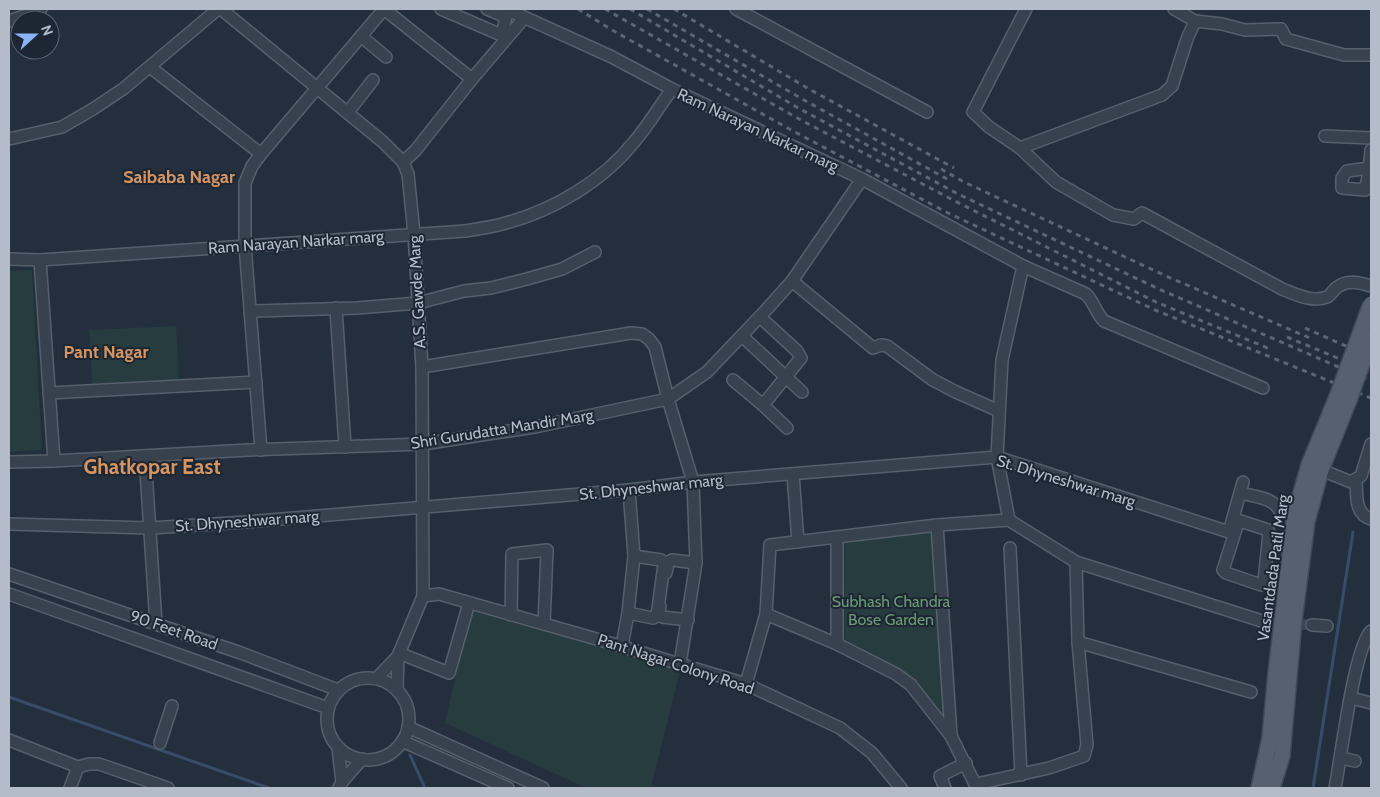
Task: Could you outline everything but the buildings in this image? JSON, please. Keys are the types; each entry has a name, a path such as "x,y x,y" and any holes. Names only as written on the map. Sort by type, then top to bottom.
{"main road":[{"name":"Vasantdada Patil Marg","path":"1343,398 1370,311"},
{"name":"Vasantdada Patil Marg","path":"1272,788 1282,756 1294,573 1295,514 1343,398 1371,338"},
{"name":"Vasantdada Patil Marg","path":"1259,788 1270,738 1276,673 1294,573"}],"street":[{"path":"9,21 41,9"},
{"path":"9,139 62,127 94,109 124,89 220,9 317,86 383,142 403,162 415,151 472,79 524,18"},
{"path":"261,450 245,245 245,183 252,166 317,86 384,9 472,79"},
{"path":"441,9 502,34 505,17 487,9"},
{"path":"506,9 612,57 672,89"},
{"path":"736,9 928,112"},
{"path":"1026,9 972,112 989,127 1020,148 1056,182 1113,215 1134,219 1142,212 1282,289 1301,297 1316,299 1328,297 1343,283 1356,281 1371,286"},
{"path":"1174,9 1195,22 1222,24 1245,30 1282,29 1286,39 1344,54 1371,55"},
{"path":"1020,148 1162,95 1172,86 1186,40 1195,22"},
{"path":"361,36 386,57"},
{"path":"150,66 261,154"},
{"path":"348,112 372,80"},
{"name":"Ram Narayan Narkar marg","path":"9,259 40,260 465,232 506,223 534,214 571,195 605,172 634,143 672,89 862,179 1023,266 1086,294 1092,300 1098,316 1104,321 1263,388"},
{"path":"1325,136 1371,138"},
{"path":"1370,168 1371,150"},
{"name":"A.S. Gawde Marg","path":"377,678 398,654 423,596 422,367 414,234 408,174 403,162"},
{"name":"Shri Gurudatta Mandir Marg","path":"9,462 423,444 535,427 668,399 707,372 792,281 862,179"},
{"path":"250,311 418,304 562,269 595,252"},
{"path":"40,260 54,461"},
{"path":"1009,520 997,457 999,411 1002,360 1023,266"},
{"path":"792,281 873,348 881,345 887,346 933,380 999,411"},
{"path":"336,308 345,447"},
{"path":"760,316 801,358 762,405"},
{"path":"422,367 631,333 642,334 649,339 655,347 668,399 694,482 694,562 680,664"},
{"path":"742,336 802,392"},
{"path":"733,380 787,428"},
{"path":"49,392 256,382"},
{"path":"1315,468 1351,482 1356,480 1361,476 1371,444"},
{"path":"145,456 156,624"},
{"name":"St. Dhyneshwar marg","path":"9,524 150,528 422,508 629,490 694,482 997,457 1232,534"},
{"path":"793,474 798,542"},
{"path":"1356,480 1358,506 1362,515 1371,519"},
{"path":"1236,520 1268,530 1270,533 1264,582 1261,585 1226,574 1223,570 1229,552 1226,549 1226,545 1236,520 1242,487 1276,504 1280,511"},
{"path":"622,646 631,614 638,556 629,490"},
{"path":"746,684 766,614 770,545 937,525 1009,520 1076,562 1261,620"},
{"path":"937,525 951,736 962,765 974,787 1084,756 1087,745 1078,642 1076,562"},
{"path":"837,537 837,644"},
{"path":"1010,548 1022,775"},
{"path":"511,615 512,554 547,550 544,624"},
{"path":"631,614 653,618 657,616 664,564 661,560 638,556"},
{"path":"685,620 662,617 659,614 668,562 672,560 694,562"},
{"name":"90 Feet Road","path":"9,574 241,653 338,690"},
{"path":"9,594 328,708"},
{"name":"Pant Nagar Colony Road","path":"423,596 439,594 622,646 746,684 840,728 872,754 901,788"},
{"path":"398,654 449,673 469,603"},
{"path":"766,614 837,644 896,674 911,685 951,736"},
{"path":"1312,625 1327,626"},
{"path":"1336,788 1358,660 1367,635 1371,631"},
{"path":"1078,642 1251,692"},
{"name":"A.S. Gawde Marg","path":"397,690 398,654"},
{"path":"338,748 354,758 379,759 398,747 408,726 409,713 405,701 397,690 387,682 377,678 361,678 349,682 338,690 328,708 327,721 329,733 338,748 341,785"},
{"path":"1351,698 1371,703"},
{"path":"160,743 172,706"},
{"path":"408,726 543,788"},
{"path":"9,740 78,767 99,764 168,788"},
{"path":"402,741 508,788"},
{"path":"1341,758 1355,761"},
{"path":"341,785 362,759"},
{"path":"945,788 940,776 962,765"},
{"path":"70,788 78,767"}],"green space":[{"path":"32,270 42,450 9,452 9,271"},
{"path":"176,326 179,380 92,384 89,330"},
{"name":"Subhash Chandra Bose Garden","path":"932,532 945,717 921,687 909,676 845,641 845,543"},
{"path":"471,608 680,671 651,788 586,788 445,723"}],"waterway":[{"path":"1313,788 1353,532"},
{"path":"9,697 269,788"},
{"path":"410,755 425,788"}],"tunnel":[{"path":"1265,622 1312,625"}],"railway":[{"path":"578,9 793,131 948,213 1155,310 1371,398"},
{"path":"605,9 799,119 953,200 1156,302 1270,349"},
{"path":"630,9 800,109 958,194 1161,290 1371,381"},
{"path":"647,9 804,100 947,179"},
{"path":"674,9 809,89 954,168"},
{"path":"941,169 964,182 1166,276 1312,339"},
{"path":"1305,328 1371,357"},
{"path":"1287,337 1371,372"}],"district":[{"name":"Saibaba Nagar","path":"179,177"},
{"name":"Pant Nagar","path":"106,352"},
{"name":"Ghatkopar East","path":"152,466"}]}
